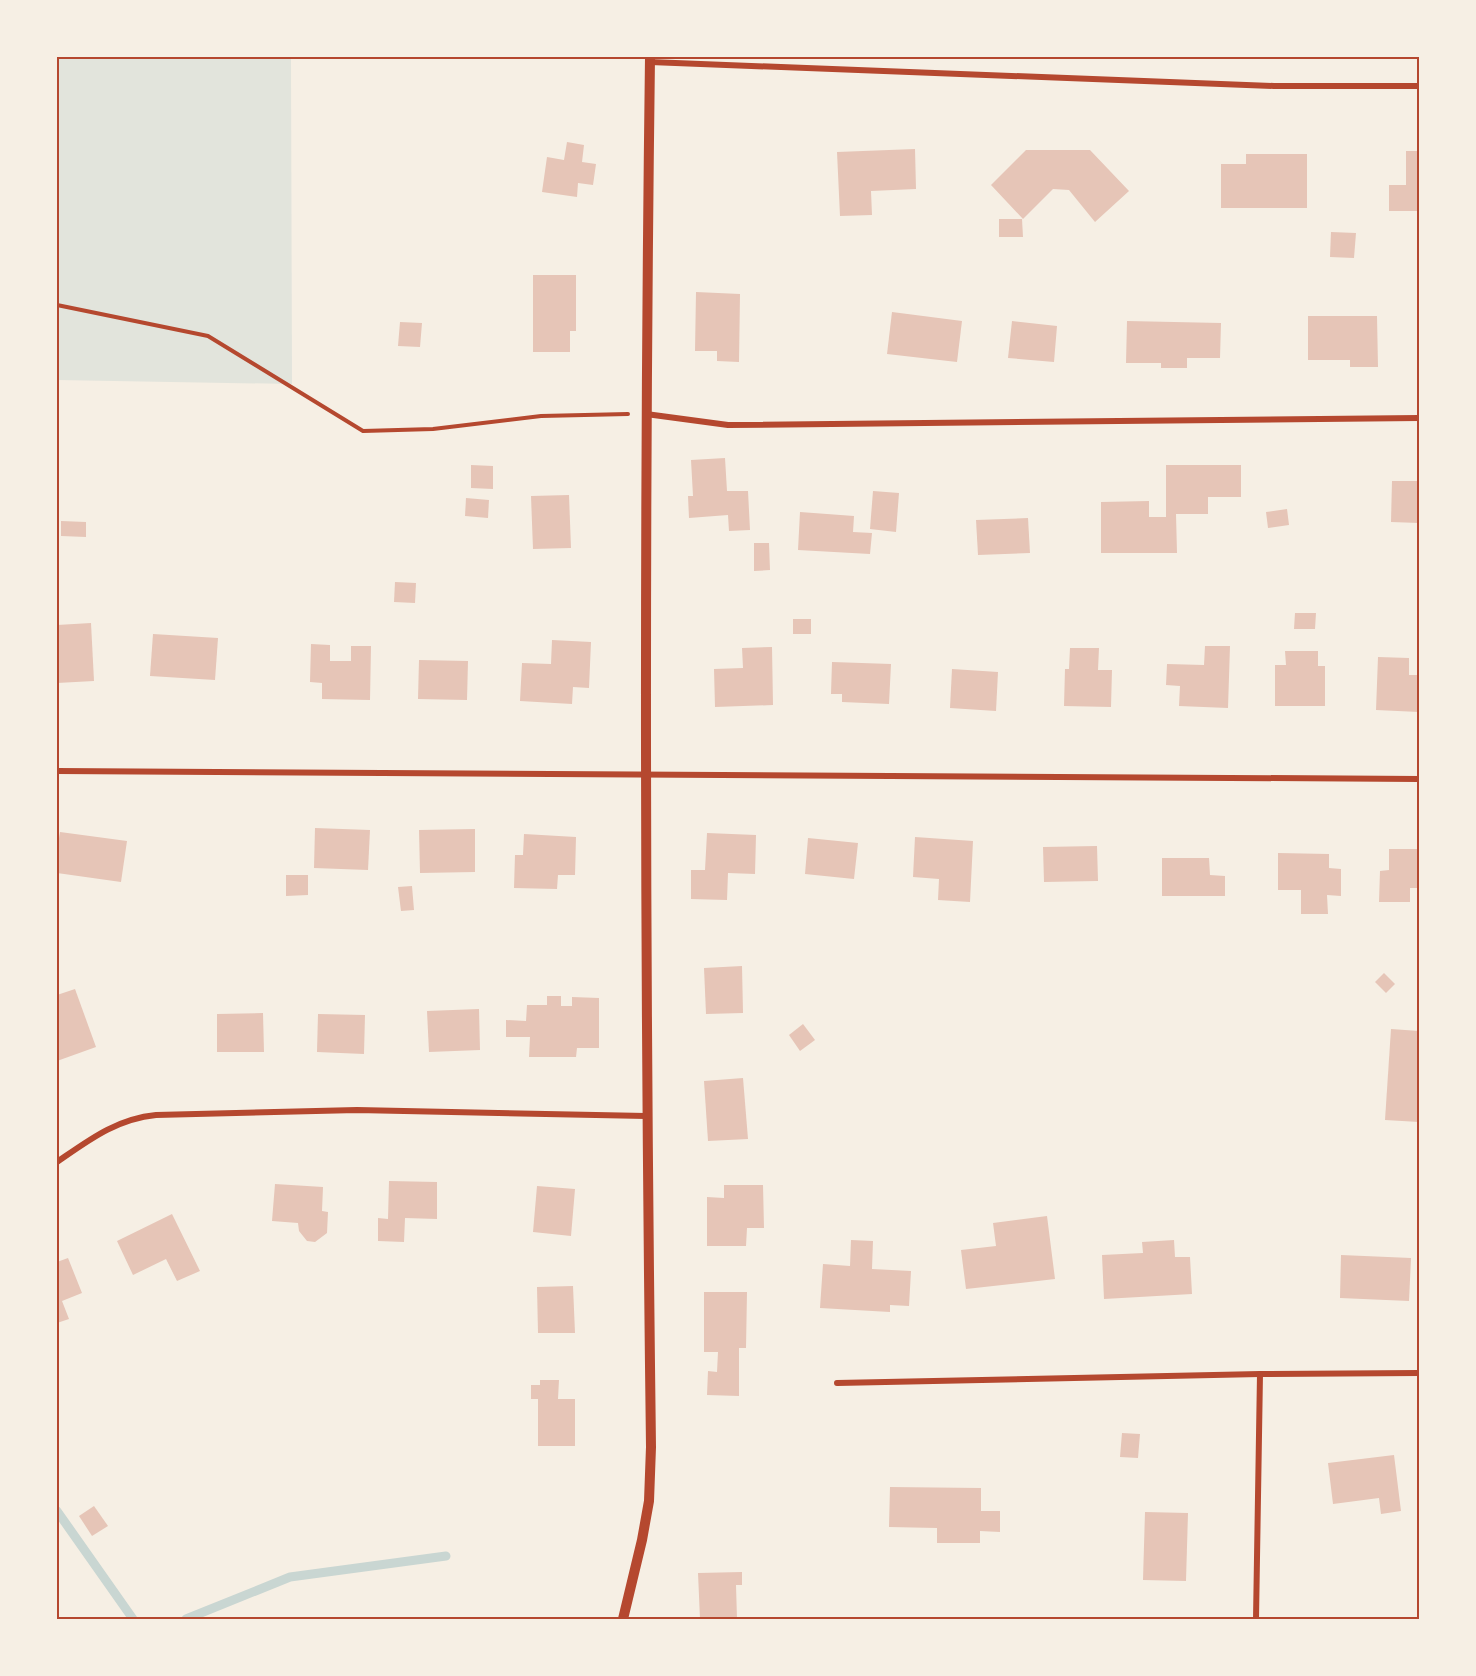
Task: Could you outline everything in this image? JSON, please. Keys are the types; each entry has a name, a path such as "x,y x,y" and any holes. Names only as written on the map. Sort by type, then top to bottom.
{"street":[{"path":"623,1619 649,1501 651,1447 646,1116 646,414 650,60 1274,86 1419,86"},
{"path":"646,414 728,425 1419,418"},
{"path":"57,771 1419,779"},
{"path":"57,1162 97,1134 139,1117 156,1115 357,1110 646,1116"},
{"path":"837,1383 1419,1373"},
{"path":"1256,1619 1260,1374"}],"path":[{"path":"57,305 208,336 363,431 433,429 541,416 646,414"}],"shaded area":[{"path":"57,57 291,57 292,384 57,380"}],"building":[{"path":"567,142 584,145 582,162 596,164 593,185 578,183 577,197 542,192 547,157 564,160"},
{"path":"915,149 916,189 871,191 872,215 840,216 837,152"},
{"path":"1026,150 1090,150 1129,191 1095,222 1069,190 1053,189 1023,219 991,185"},
{"path":"1406,151 1419,151 1419,211 1389,211 1389,185 1406,185"},
{"path":"1246,154 1307,154 1307,208 1221,208 1221,164 1246,164"},
{"path":"999,219 1022,219 1023,237 999,237"},
{"path":"1331,232 1356,233 1354,258 1330,257"},
{"path":"533,275 576,275 576,331 570,331 570,352 533,352"},
{"path":"696,292 740,294 739,362 717,361 717,351 695,351"},
{"path":"892,312 962,321 957,362 887,354"},
{"path":"1308,316 1377,316 1378,367 1350,367 1350,360 1308,360"},
{"path":"1012,321 1057,326 1054,362 1008,358"},
{"path":"1127,321 1221,323 1220,358 1187,358 1187,368 1161,368 1161,363 1126,363"},
{"path":"400,322 422,323 420,347 398,346"},
{"path":"725,458 727,491 748,491 750,530 729,531 728,515 689,518 688,496 693,496 691,460"},
{"path":"471,465 493,466 493,489 471,488"},
{"path":"1166,465 1241,465 1241,497 1208,497 1208,514 1176,514 1177,553 1101,553 1101,502 1149,501 1149,517 1166,517"},
{"path":"1392,481 1419,481 1419,523 1391,522"},
{"path":"873,491 899,493 896,532 870,529"},
{"path":"569,495 571,548 533,549 531,496"},
{"path":"466,498 489,500 488,518 465,516"},
{"path":"1287,509 1289,525 1268,528 1266,512"},
{"path":"800,512 854,516 853,532 872,533 870,554 798,550"},
{"path":"1028,518 1030,553 978,555 976,520"},
{"path":"61,521 86,522 86,537 61,536"},
{"path":"754,543 769,543 770,570 754,571"},
{"path":"395,582 416,583 415,603 394,602"},
{"path":"1295,613 1316,613 1315,629 1294,629"},
{"path":"793,619 811,619 811,634 793,634"},
{"path":"91,623 94,681 57,683 57,625"},
{"path":"153,634 218,638 215,680 150,676"},
{"path":"552,640 591,642 589,688 573,687 572,704 520,701 522,663 551,664"},
{"path":"311,644 330,645 330,661 351,661 351,646 371,646 370,700 322,699 322,683 310,682"},
{"path":"1205,646 1230,646 1228,708 1179,706 1180,686 1166,685 1167,664 1204,665"},
{"path":"772,647 773,705 715,707 714,669 743,668 742,648"},
{"path":"1070,648 1099,648 1098,670 1112,670 1111,707 1064,706 1065,669 1069,669"},
{"path":"1285,651 1318,651 1318,666 1325,666 1325,706 1275,706 1275,665 1286,665"},
{"path":"1378,657 1409,658 1409,675 1419,675 1419,712 1376,710"},
{"path":"419,660 468,661 467,700 418,699"},
{"path":"832,662 891,664 889,704 842,702 842,694 831,694"},
{"path":"952,669 998,672 996,711 950,708"},
{"path":"315,828 370,830 368,870 314,868"},
{"path":"475,829 475,872 420,873 419,830"},
{"path":"60,832 127,841 121,882 57,873"},
{"path":"707,833 756,835 755,874 728,873 727,900 691,899 691,870 705,870"},
{"path":"524,834 576,837 575,875 558,875 557,889 514,888 515,855 523,855"},
{"path":"915,837 973,841 970,902 938,900 939,879 913,877"},
{"path":"808,838 858,843 854,879 805,874"},
{"path":"1097,846 1098,881 1044,882 1043,847"},
{"path":"1389,849 1419,849 1419,888 1410,888 1410,902 1379,902 1380,871 1389,870"},
{"path":"1278,853 1329,854 1329,868 1341,869 1341,896 1327,895 1328,914 1301,914 1301,890 1278,890"},
{"path":"1162,858 1209,858 1210,875 1225,876 1225,896 1162,896"},
{"path":"286,875 308,875 308,895 286,896"},
{"path":"412,886 414,910 401,911 398,887"},
{"path":"742,966 743,1013 706,1014 704,968"},
{"path":"1384,973 1395,984 1386,993 1375,982"},
{"path":"75,989 96,1047 57,1061 57,995"},
{"path":"547,996 561,996 561,1006 572,1006 572,997 599,998 599,1048 577,1048 576,1057 529,1057 530,1037 506,1037 506,1020 526,1021 527,1005 547,1005"},
{"path":"479,1009 480,1050 429,1052 427,1011"},
{"path":"263,1013 264,1052 217,1052 217,1014"},
{"path":"318,1014 365,1015 364,1054 317,1052"},
{"path":"803,1024 815,1040 800,1051 789,1035"},
{"path":"1391,1029 1419,1031 1419,1122 1385,1120"},
{"path":"743,1078 748,1139 708,1141 704,1081"},
{"path":"389,1181 437,1182 437,1219 405,1218 404,1242 378,1241 378,1218 388,1219"},
{"path":"275,1184 323,1187 322,1211 328,1212 327,1233 315,1242 307,1241 299,1231 298,1223 272,1221"},
{"path":"724,1185 763,1185 764,1228 747,1228 746,1246 707,1246 707,1197 724,1198"},
{"path":"537,1186 575,1189 571,1236 533,1232"},
{"path":"172,1214 200,1271 177,1281 166,1259 133,1275 117,1241"},
{"path":"1047,1216 1055,1279 966,1289 961,1250 996,1246 993,1223"},
{"path":"851,1240 873,1241 872,1269 911,1271 909,1306 890,1305 890,1312 820,1308 823,1264 850,1266"},
{"path":"1174,1240 1175,1257 1190,1257 1192,1294 1104,1299 1102,1255 1143,1253 1142,1242"},
{"path":"1341,1255 1411,1258 1409,1301 1340,1298"},
{"path":"68,1258 82,1293 62,1301 69,1319 57,1323 57,1262"},
{"path":"573,1286 575,1333 538,1333 537,1287"},
{"path":"704,1292 747,1292 746,1348 739,1348 739,1396 707,1395 708,1371 717,1372 718,1352 704,1352"},
{"path":"540,1380 559,1380 558,1399 575,1399 575,1446 538,1446 538,1399 531,1399 531,1385 540,1385"},
{"path":"1122,1433 1140,1434 1138,1458 1120,1457"},
{"path":"1394,1455 1401,1511 1381,1514 1379,1498 1333,1504 1328,1463"},
{"path":"890,1487 981,1488 981,1511 1000,1511 1000,1532 980,1531 980,1543 937,1543 937,1528 889,1527"},
{"path":"94,1506 108,1526 92,1536 79,1516"},
{"path":"1145,1512 1188,1513 1186,1581 1143,1580"},
{"path":"742,1572 742,1585 736,1585 737,1619 700,1619 698,1573"}],"waterway":[{"path":"57,1511 133,1619"},
{"path":"186,1619 290,1577 446,1556"}]}
